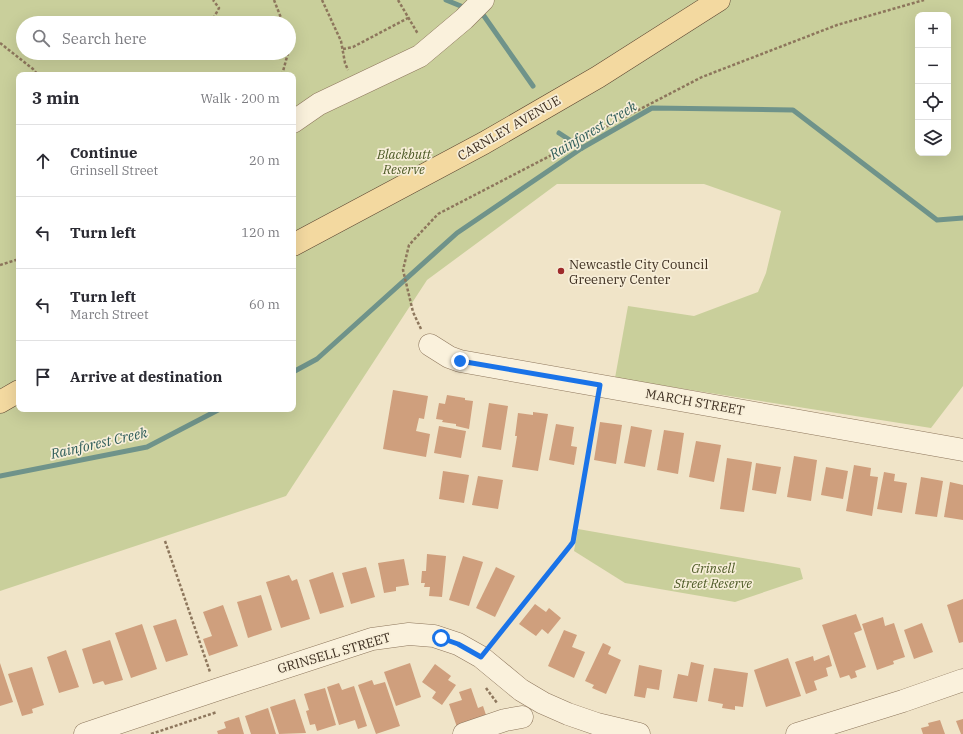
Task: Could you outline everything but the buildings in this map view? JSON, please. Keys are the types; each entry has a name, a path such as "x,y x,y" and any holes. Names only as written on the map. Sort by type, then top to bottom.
{"main road":[{"name":"CARNLEY AVENUE","path":"296,243 484,143 598,77 709,3"},
{"path":"0,402 16,394"}],"street":[{"path":"296,120 319,104 420,56 464,19 482,1"},
{"name":"MARCH STREET","path":"430,345 449,357 460,361 963,450"},
{"name":"GRINSELL STREET","path":"85,734 372,639 393,635 422,634 441,638 458,644 481,657 521,690 542,703 568,714 631,733"},
{"path":"797,734 963,680"},
{"path":"464,734 517,724 521,690"}],"path":[{"path":"213,0 218,8 214,16"},
{"path":"274,0 280,16"},
{"path":"322,0 342,41 345,63 356,87"},
{"path":"398,0 428,49"},
{"path":"430,345 413,312 403,270 409,245 438,214 702,77 837,25 924,0"},
{"path":"343,49 354,47 408,18"},
{"path":"0,43 16,56"},
{"path":"22,60 36,72"},
{"path":"283,72 286,60"},
{"path":"0,265 16,260"},
{"path":"481,657 573,542 600,385"},
{"path":"165,541 216,690"},
{"path":"484,685 498,705 517,724"},
{"path":"151,734 223,710"}],"green space":[{"name":"Blackbutt Reserve","path":"0,0 963,0 963,386 931,428 615,378 628,306 694,316 758,292 766,273 781,211 704,184 557,184 427,280 286,496 0,591"},
{"name":"Grinsell Street Reserve","path":"578,529 800,568 803,579 735,602 625,583 574,551"}],"waterway":[{"path":"446,0 468,9"},
{"path":"477,13 484,16 533,86"},
{"name":"Rainforest Creek","path":"296,370 317,359 457,233 582,148 652,108 793,110 937,220 963,218"},
{"path":"559,133 582,148"},
{"name":"Rainforest Creek","path":"0,476 147,447 214,412"}],"place":[{"name":"Newcastle City Council Greenery Center","path":"561,271"}],"route":[{"path":"441,638 458,644 481,657 573,542 600,385 460,361"}]}
